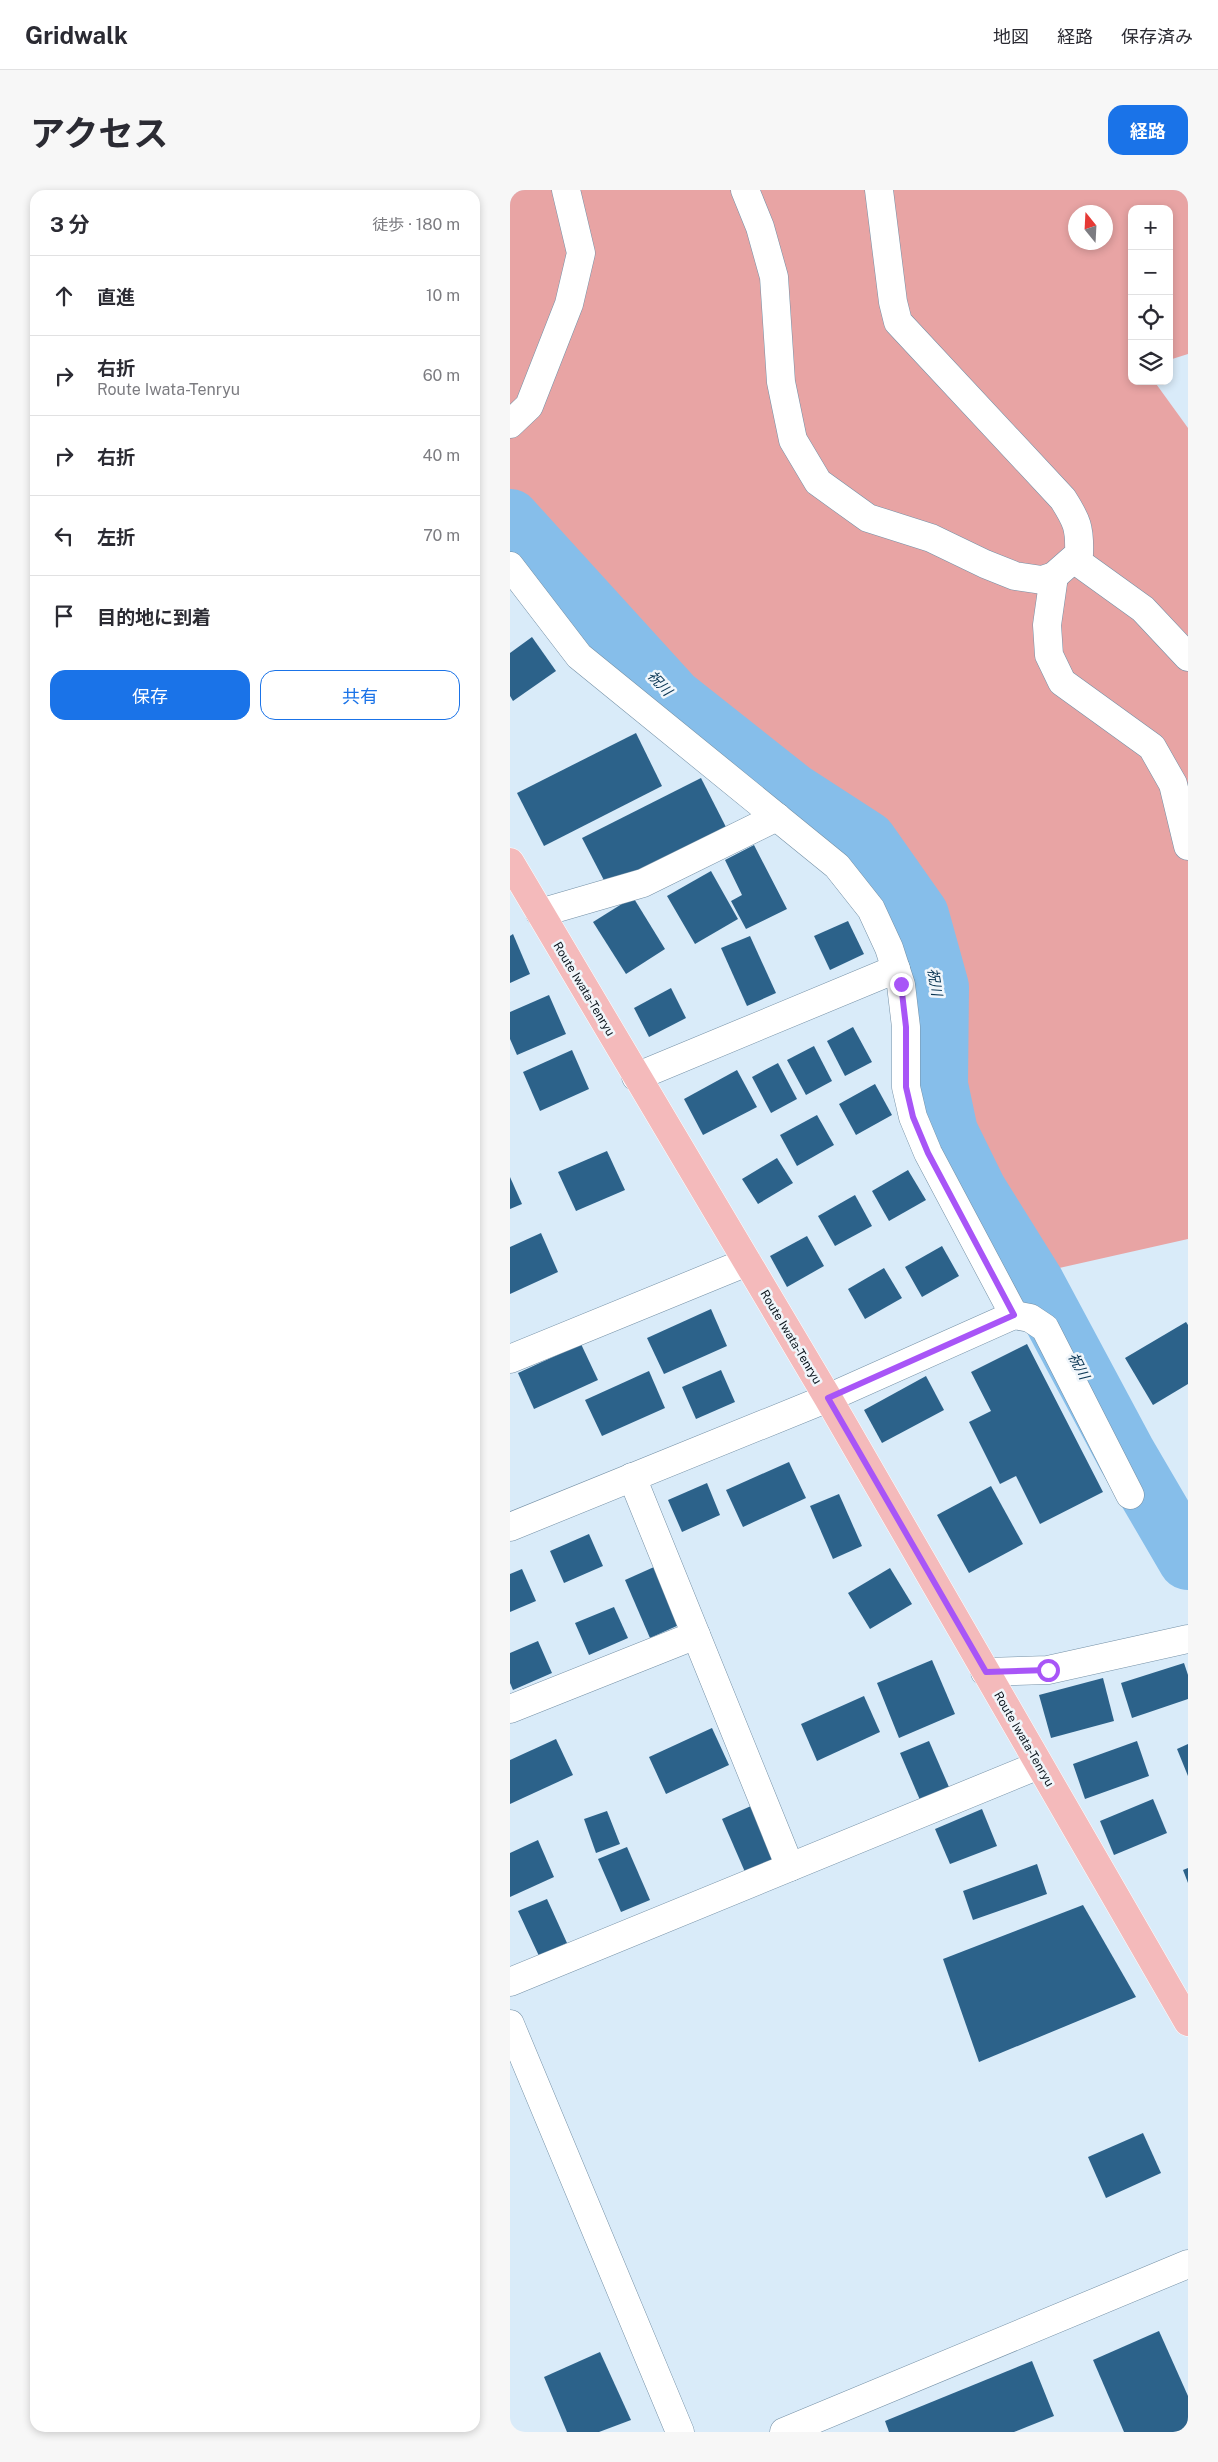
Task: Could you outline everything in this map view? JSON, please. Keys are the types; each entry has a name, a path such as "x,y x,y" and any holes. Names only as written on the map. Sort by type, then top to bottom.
{"main road":[{"name":"Route Iwata-Tenryu","path":"510,862 828,1398 1188,2022"}],"street":[{"path":"510,424 529,406 569,304 581,253 566,190"},
{"path":"745,190 760,227 774,277 781,382 793,440 818,482 868,518 931,538 1015,576 1042,580 1065,568 1079,554 1080,533 1078,521 1063,499 898,322 893,302 879,190"},
{"path":"510,566 579,656 837,866 871,909 889,948 901,984 906,1027 906,1087 913,1117 928,1153 1014,1315"},
{"path":"1065,568 1143,609 1188,657"},
{"path":"1065,568 1047,625 1049,655 1062,682 1152,747 1173,784 1188,846"},
{"path":"540,914 643,883 777,817"},
{"path":"636,1077 896,968"},
{"path":"510,1359 747,1262"},
{"path":"510,1527 828,1398 1014,1315 1030,1318 1045,1328 1130,1495"},
{"path":"632,1477 790,1867"},
{"path":"510,1709 696,1635"},
{"path":"986,1672 1048,1670 1188,1640"},
{"path":"510,1982 1038,1765"},
{"path":"510,2024 680,2432"},
{"path":"784,2432 1188,2264"}],"shaded area":[{"path":"510,190 1188,190 1188,354 1173,359 1173,205 1128,205 1128,385 1157,385 1188,428 1188,1239 1037,1273 962,1098 951,921 827,815 690,711 510,517"}],"building":[{"path":"532,637 556,671 513,701 510,696 510,653"},
{"path":"636,733 662,786 544,846 517,793"},
{"path":"701,778 728,831 609,890 582,838"},
{"path":"754,845 787,909 746,929 731,901 742,895 725,860"},
{"path":"711,871 738,919 695,944 667,896"},
{"path":"633,897 665,949 626,974 593,922"},
{"path":"848,921 864,954 830,970 814,936"},
{"path":"513,934 530,974 510,983 510,936"},
{"path":"750,936 776,993 747,1006 721,948"},
{"path":"671,988 686,1018 649,1037 634,1008"},
{"path":"549,995 566,1034 517,1055 510,1039 510,1012"},
{"path":"853,1027 872,1062 845,1076 827,1041"},
{"path":"814,1046 832,1081 806,1095 787,1060"},
{"path":"572,1050 589,1089 540,1111 523,1072"},
{"path":"778,1063 797,1099 771,1113 752,1077"},
{"path":"737,1070 757,1107 703,1135 684,1099"},
{"path":"875,1084 892,1115 856,1135 839,1104"},
{"path":"817,1115 834,1145 797,1166 780,1135"},
{"path":"607,1151 625,1190 576,1211 558,1172"},
{"path":"777,1158 793,1183 758,1204 742,1179"},
{"path":"908,1170 926,1200 889,1221 872,1191"},
{"path":"510,1177 522,1204 510,1209"},
{"path":"855,1195 872,1226 835,1246 818,1216"},
{"path":"541,1233 558,1272 510,1294 510,1247"},
{"path":"807,1236 824,1266 787,1287 770,1256"},
{"path":"942,1246 959,1276 922,1297 905,1267"},
{"path":"884,1268 902,1298 865,1319 848,1289"},
{"path":"711,1309 727,1346 664,1374 647,1338"},
{"path":"1186,1322 1188,1325 1188,1384 1153,1405 1125,1358"},
{"path":"581,1344 598,1380 534,1409 518,1373"},
{"path":"1027,1344 1103,1492 1040,1524 1016,1476 1000,1484 969,1422 991,1411 971,1372"},
{"path":"721,1370 735,1402 696,1419 682,1387"},
{"path":"649,1371 665,1408 602,1436 585,1400"},
{"path":"926,1376 944,1410 882,1443 864,1410"},
{"path":"789,1462 806,1498 743,1527 726,1490"},
{"path":"707,1483 720,1515 682,1532 668,1500"},
{"path":"991,1486 1023,1544 969,1573 937,1515"},
{"path":"839,1494 862,1546 833,1559 810,1506"},
{"path":"589,1534 603,1566 564,1583 550,1551"},
{"path":"654,1567 679,1625 650,1638 625,1580"},
{"path":"890,1568 912,1604 870,1629 848,1593"},
{"path":"522,1569 536,1601 510,1612 510,1574"},
{"path":"614,1607 628,1638 589,1655 575,1623"},
{"path":"538,1641 552,1673 513,1690 510,1683 510,1653"},
{"path":"932,1660 955,1714 899,1738 877,1683"},
{"path":"1184,1663 1188,1675 1188,1699 1132,1718 1121,1683"},
{"path":"1103,1678 1114,1721 1051,1738 1039,1695"},
{"path":"864,1696 880,1732 817,1761 801,1724"},
{"path":"712,1728 729,1765 666,1794 649,1757"},
{"path":"556,1739 573,1775 510,1804 510,1760"},
{"path":"929,1741 952,1794 923,1807 900,1753"},
{"path":"1137,1741 1149,1776 1085,1799 1073,1764"},
{"path":"1188,1744 1188,1776 1177,1749"},
{"path":"1153,1799 1167,1833 1114,1855 1100,1821"},
{"path":"751,1806 774,1860 745,1872 722,1819"},
{"path":"982,1809 997,1846 950,1864 935,1829"},
{"path":"607,1811 620,1844 596,1853 584,1819"},
{"path":"538,1840 554,1877 510,1897 510,1853"},
{"path":"627,1847 650,1900 621,1912 598,1859"},
{"path":"1037,1864 1047,1894 973,1920 963,1891"},
{"path":"1188,1868 1188,1883 1183,1870"},
{"path":"547,1899 567,1943 539,1956 518,1911"},
{"path":"1083,1905 1136,1997 979,2062 943,1959"},
{"path":"1143,2133 1161,2173 1106,2198 1088,2157"},
{"path":"1159,2331 1188,2396 1188,2432 1124,2432 1093,2360"},
{"path":"600,2352 631,2420 599,2432 567,2432 544,2377"},
{"path":"1032,2361 1054,2416 1014,2432 889,2432 885,2421"}],"waterway":[{"name":"祝川","path":"510,519 673,698 793,793 867,841 919,915 939,987 938,1085 948,1132 977,1191 1035,1284 1126,1454 1188,1560"}],"route":[{"path":"901,984 906,1027 904,1062 906,1087 913,1117 928,1153 1014,1315 828,1398 986,1672 1048,1670"}]}
